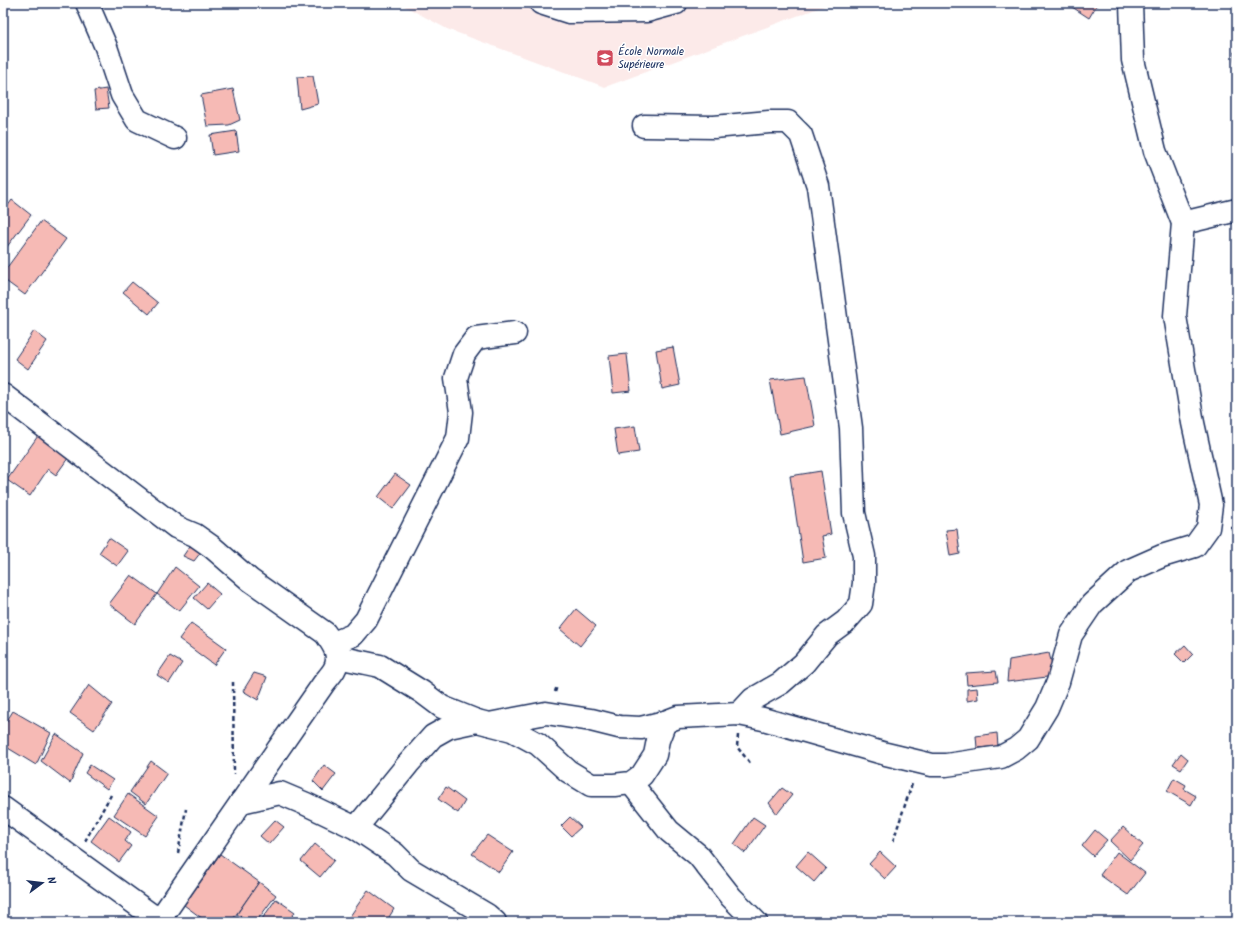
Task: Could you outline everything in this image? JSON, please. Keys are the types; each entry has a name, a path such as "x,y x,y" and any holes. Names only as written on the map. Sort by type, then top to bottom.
{"street":[{"path":"87,3 106,47 122,95 137,120 175,138"},
{"path":"542,3 569,12 647,11 676,3"},
{"path":"356,828 408,764 433,736 449,728 546,713 591,720 619,727 641,728 678,717 739,714 763,719 892,756 932,765 946,765 1000,757 1016,750 1028,739 1047,708 1058,682 1071,635 1092,604 1128,571 1162,556 1194,546 1208,528 1211,505 1193,423 1175,316 1183,222 1155,151 1133,60 1131,3"},
{"path":"644,126 714,127 769,122 788,122 801,135 818,186 851,428 854,513 864,556 864,583 861,604 846,622 826,635 804,663 781,683 753,699 739,714"},
{"path":"1183,222 1237,210"},
{"path":"335,650 353,635 366,620 458,438 461,412 456,378 464,354 476,338 515,333"},
{"path":"3,395 176,527 195,535 212,547 250,580 325,633 335,650 334,670 160,922 3,808"},
{"path":"335,650 356,660 380,666 422,692 442,707 483,722 512,730 538,744 568,772 591,785 631,783 642,775 655,755 658,740 665,722"},
{"path":"631,783 669,831 698,855 731,897 756,922"},
{"path":"238,807 280,793 306,804 356,828 395,854 412,870 487,915 495,922"}],"path":[{"path":"233,682 238,807"},
{"path":"739,714 737,747 751,764"},
{"path":"893,841 912,784 932,765"},
{"path":"75,860 111,795"}],"shaded area":[{"name":"École Normale Supérieure","path":"399,3 826,3 824,6 605,87 447,29"}],"building":[{"path":"1066,3 1098,3 1089,18"},
{"path":"1237,51 1237,78 1234,52"},
{"path":"313,76 318,104 300,109 297,77"},
{"path":"106,89 109,108 96,109 94,91"},
{"path":"233,89 240,120 229,125 207,126 201,95"},
{"path":"236,131 239,151 213,155 210,135"},
{"path":"12,200 31,215 3,252 3,212"},
{"path":"41,221 66,239 25,295 3,279 3,273"},
{"path":"132,282 158,303 149,314 123,292"},
{"path":"34,331 47,341 28,369 15,359"},
{"path":"673,347 680,385 662,389 656,350"},
{"path":"627,354 631,391 613,393 609,356"},
{"path":"806,376 815,426 780,434 770,380"},
{"path":"635,426 639,452 618,455 614,429"},
{"path":"40,433 71,454 56,475 48,469 30,496 7,480"},
{"path":"821,471 831,534 822,536 826,558 803,562 790,476"},
{"path":"395,474 411,485 393,509 378,497"},
{"path":"957,529 960,554 950,556 946,530"},
{"path":"109,538 128,551 117,566 99,553"},
{"path":"192,543 201,552 194,561 183,556"},
{"path":"175,567 199,586 179,611 157,594"},
{"path":"131,575 157,594 135,624 109,604"},
{"path":"207,583 220,594 207,609 194,598"},
{"path":"576,609 596,626 580,646 560,629"},
{"path":"191,623 226,648 214,665 179,639"},
{"path":"1185,645 1193,654 1184,663 1175,654"},
{"path":"1049,653 1055,676 1007,682 1009,660"},
{"path":"170,656 182,663 169,683 157,675"},
{"path":"996,671 998,682 967,685 966,673"},
{"path":"254,673 267,677 258,700 243,691"},
{"path":"89,685 112,704 94,730 70,713"},
{"path":"977,688 978,699 967,701 967,689"},
{"path":"13,711 51,733 36,765 3,745 3,727"},
{"path":"997,733 998,746 977,748 976,736"},
{"path":"56,734 83,753 70,783 41,761"},
{"path":"1181,753 1188,759 1181,769 1173,764"},
{"path":"151,761 167,773 146,804 130,792"},
{"path":"90,765 113,780 107,789 85,773"},
{"path":"324,765 336,774 323,791 313,781"},
{"path":"1174,778 1186,785 1184,789 1196,796 1191,805 1167,791"},
{"path":"446,787 465,801 458,813 438,799"},
{"path":"782,788 792,795 777,814 769,803"},
{"path":"128,794 159,816 145,836 114,815"},
{"path":"109,816 131,832 125,841 131,846 119,862 91,841"},
{"path":"570,817 581,827 571,836 561,826"},
{"path":"753,817 765,825 745,853 734,844"},
{"path":"275,820 284,827 269,844 260,836"},
{"path":"1123,827 1143,845 1130,860 1110,841"},
{"path":"1095,830 1107,840 1093,856 1082,846"},
{"path":"487,835 513,852 499,872 472,854"},
{"path":"315,844 334,860 320,877 301,861"},
{"path":"808,852 826,868 814,882 796,866"},
{"path":"880,852 896,867 885,879 869,864"},
{"path":"1117,852 1145,873 1128,895 1100,875"},
{"path":"220,854 259,882 231,922 207,922 184,905"},
{"path":"259,882 276,895 256,922 248,922 237,914"},
{"path":"368,890 394,909 386,922 346,922"},
{"path":"276,899 295,912 288,922 260,922"},
{"path":"39,916 48,922 35,922"}],"place":[{"name":"École Normale Supérieure","path":"605,58"}]}
